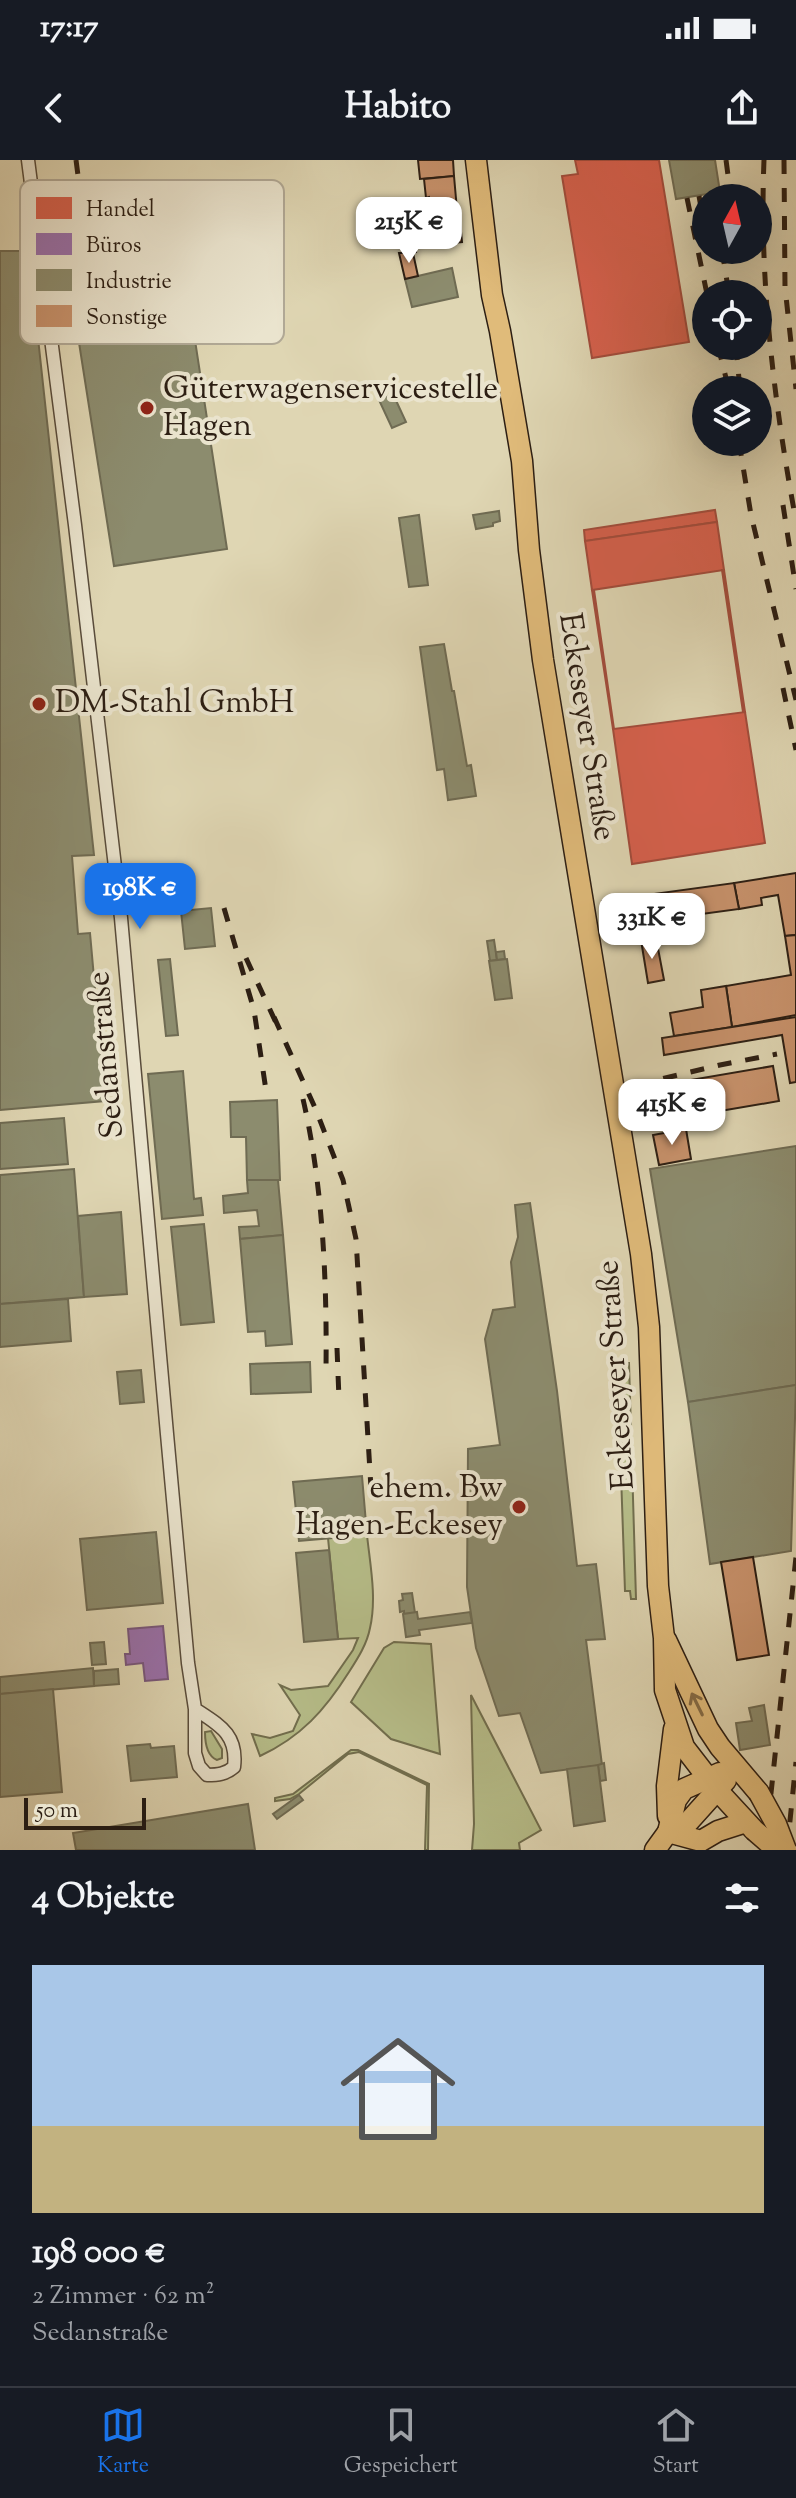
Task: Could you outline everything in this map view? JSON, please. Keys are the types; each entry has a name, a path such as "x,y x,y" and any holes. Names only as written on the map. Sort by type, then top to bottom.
{"main road":[{"name":"Eckeseyer Straße","path":"476,160 492,295 522,461 543,660 641,1254 649,1327 658,1586 664,1638 665,1690 674,1725 684,1747 750,1826 777,1850"},
{"name":"Eckeseyer Straße","path":"664,1638 708,1729 759,1793 786,1850"},
{"path":"668,1832 667,1786 674,1725"},
{"path":"655,1850 668,1832 676,1800 684,1789 713,1784 735,1766"},
{"path":"668,1832 701,1841 718,1831 750,1826"}],"street":[{"name":"Sedanstraße","path":"28,160 31,180"},
{"name":"Sedanstraße","path":"52,344 121,918 188,1663 195,1709 193,1739 199,1766 207,1775 228,1772 234,1767 234,1743 220,1725 195,1709"}],"green space":[{"path":"625,1363 629,1363 636,1599 631,1599 630,1591 625,1591 621,1474 623,1372"},
{"path":"367,1535 373,1605 364,1645 340,1686 311,1721 288,1740 260,1756 252,1734 270,1738 293,1731 300,1715 280,1685 291,1690 328,1686 353,1650 358,1638 338,1639 328,1538"},
{"path":"394,1642 431,1644 440,1754 391,1739 351,1702 384,1648"},
{"path":"471,1695 541,1830 519,1843 520,1850 472,1850"},
{"path":"211,1731 222,1749 222,1758 217,1760 206,1745 205,1732"},
{"path":"351,1750 358,1750 429,1784 428,1850 425,1850 427,1785 359,1752 348,1754 299,1794 275,1801 275,1798 293,1794"}],"building: Handel":[{"path":"575,160 659,160 689,342 592,358 562,176 578,174"},
{"path":"715,510 717,522 585,541 584,530"},
{"path":"717,522 724,570 592,590 585,541"},
{"path":"724,570 745,712 743,712"},
{"path":"594,590 614,729 613,729"},
{"path":"745,712 765,843 632,864 613,729"}],"building: Büros":[{"path":"163,1626 168,1679 145,1681 143,1663 126,1665 125,1654 130,1654 128,1629"}],"building: Industrie":[{"path":"669,160 715,160 719,184 692,184 692,196 676,199"},
{"name":"DM-Stahl GmbH","path":"0,251 20,251 20,344 39,344 94,855 72,856 78,934 90,933 105,1101 0,1110"},
{"path":"452,268 458,297 412,307 405,279"},
{"name":"Güterwagenservicestelle Hagen","path":"79,344 196,344 227,549 114,566"},
{"path":"393,394 406,422 392,428 379,400"},
{"path":"499,511 500,521 493,523 493,526 476,529 473,515"},
{"path":"419,515 428,585 409,587 399,518"},
{"path":"444,644 467,766 471,765 476,796 448,800 444,769 437,770 420,647"},
{"path":"211,908 215,946 185,949 181,911"},
{"path":"494,940 497,960 490,961 487,941"},
{"path":"504,951 505,959 497,960 496,952"},
{"path":"170,959 178,1035 166,1036 158,960"},
{"path":"507,959 512,998 495,1000 489,961"},
{"path":"183,1071 194,1199 201,1198 203,1215 162,1219 148,1074"},
{"path":"277,1100 280,1180 247,1180 246,1137 231,1137 230,1102"},
{"path":"64,1118 68,1164 0,1169 0,1123"},
{"path":"796,1146 796,1385 688,1402 650,1169"},
{"path":"74,1169 84,1297 0,1304 0,1175"},
{"path":"247,1180 278,1180 283,1235 240,1239 239,1227 259,1226 257,1210 224,1213 223,1196 248,1193"},
{"name":"ehem. Bw Hagen-Eckesey","path":"530,1203 557,1391 577,1566 596,1564 605,1639 586,1640 602,1765 541,1773 520,1713 499,1716 476,1648 467,1587 468,1449 500,1445 485,1339 493,1310 515,1307 511,1262 518,1237 515,1205"},
{"path":"121,1212 127,1294 84,1297 78,1216"},
{"path":"204,1224 214,1322 181,1325 171,1227"},
{"path":"283,1235 292,1344 266,1346 265,1331 248,1332 240,1239"},
{"path":"68,1299 71,1341 0,1347 0,1304"},
{"path":"310,1362 311,1392 251,1394 250,1364"},
{"path":"141,1370 144,1402 120,1404 117,1372"},
{"path":"796,1385 791,1551 710,1564 688,1402"},
{"path":"362,1476 367,1535 299,1541 293,1482"},
{"path":"156,1532 163,1603 87,1610 80,1539"},
{"path":"329,1550 338,1639 304,1642 296,1553"},
{"path":"412,1593 415,1613 400,1612 402,1594"},
{"path":"417,1612 418,1619 470,1612 472,1623 419,1630 420,1635 406,1637 403,1614"},
{"path":"104,1642 106,1664 92,1665 90,1643"},
{"path":"93,1668 94,1686 0,1694 0,1677"},
{"path":"118,1669 119,1684 94,1686 94,1671"},
{"path":"53,1689 62,1792 0,1797 0,1694"},
{"path":"764,1705 770,1745 740,1750 736,1723 752,1721 749,1708"},
{"path":"150,1744 151,1748 174,1746 177,1777 131,1781 127,1746"},
{"path":"604,1763 606,1780 600,1781 598,1765"},
{"path":"598,1765 605,1821 574,1826 567,1769"},
{"path":"299,1795 303,1800 277,1819 273,1814"},
{"path":"248,1804 255,1850 76,1850 73,1833"}],"building: Sonstige":[{"path":"418,160 453,160 454,176 420,179"},
{"path":"454,176 457,210 431,212 424,179"},
{"path":"459,210 462,242 419,246 417,230 440,228 439,211"},
{"path":"439,211 440,228 417,230 413,233 416,252 405,253 388,215"},
{"path":"399,253 413,253 418,276 405,279"},
{"path":"796,873 796,935 785,936 778,895 761,898 762,905 739,909 734,883"},
{"path":"734,883 739,909 605,927 602,901"},
{"path":"796,935 796,1015 732,1027 726,986 791,975 785,936"},
{"path":"656,938 664,980 648,983 641,940"},
{"path":"726,986 732,1027 674,1036 670,1013 703,1007 701,990"},
{"path":"796,1017 796,1082 790,1083 782,1035 664,1055 662,1038"},
{"path":"773,1066 779,1101 638,1125 632,1090"},
{"path":"686,1129 691,1159 659,1165 653,1135"},
{"path":"753,1557 769,1655 737,1660 721,1562"}],"railway":[{"path":"76,160 79,180"},
{"path":"726,160 729,184"},
{"path":"764,160 766,296 781,432 796,521"},
{"path":"784,160 785,287 796,389"},
{"path":"687,198 704,280"},
{"path":"724,264 727,280"},
{"path":"722,360 726,376"},
{"path":"737,360 739,376"},
{"path":"741,456 751,515 796,700"},
{"path":"783,505 796,589"},
{"path":"783,688 796,750"},
{"path":"224,908 254,1010 267,1097"},
{"path":"246,958 278,1027"},
{"path":"274,1017 316,1110 343,1180 356,1239 372,1505"},
{"path":"636,1085 777,1054"},
{"path":"303,1099 315,1166 322,1234 326,1370"},
{"path":"337,1348 339,1399"},
{"path":"765,1850 796,1557"},
{"path":"787,1850 796,1762"}],"place":[{"name":"Güterwagenservicestelle Hagen","path":"147,408"},
{"name":"DM-Stahl GmbH","path":"39,704"},
{"name":"ehem. Bw Hagen-Eckesey","path":"519,1507"}]}
